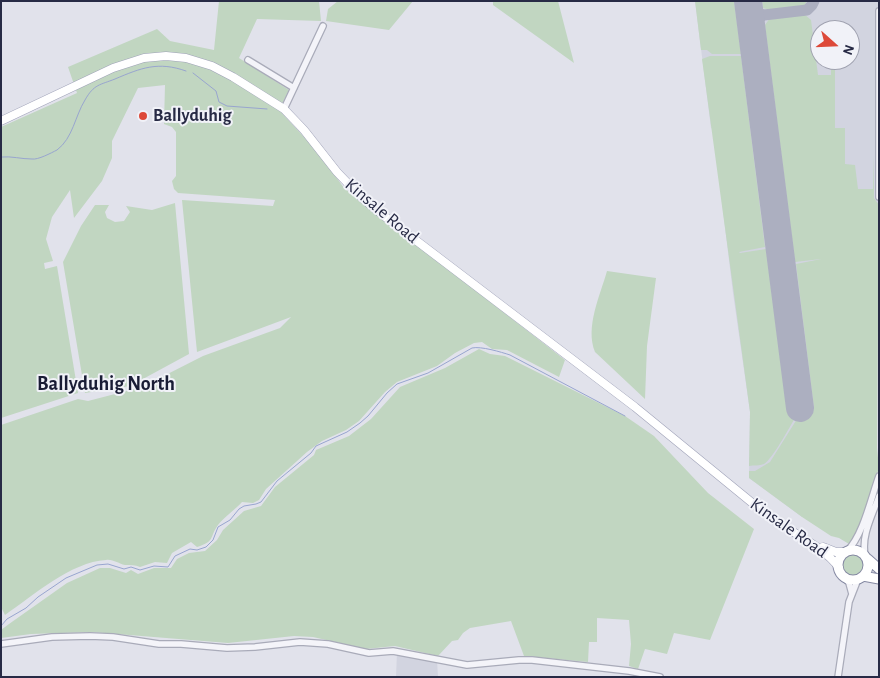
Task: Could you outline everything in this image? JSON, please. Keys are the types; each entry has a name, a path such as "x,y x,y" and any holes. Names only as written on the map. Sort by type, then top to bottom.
{"highway":[{"path":"879,569 858,550 846,552 840,559 841,572 850,580 861,578 879,579"},
{"path":"861,578 868,569 866,557"}],"main road":[{"name":"Kinsale Road","path":"1,121 113,68 144,58 166,56 186,58 212,66 284,109 304,130 337,172 368,203 635,407 780,525 827,553 841,572"},
{"name":"Kinsale Road","path":"737,489 819,545 836,552 846,552"}],"street":[{"path":"879,12 879,197"},
{"path":"284,109 323,26"},
{"path":"248,60 294,88"},
{"path":"846,552 853,545 859,532 879,476"},
{"path":"866,557 864,546 866,534 879,496"},
{"path":"841,572 849,583 852,594"},
{"path":"838,677 844,627 852,594 861,578"},
{"path":"1,644 52,637 96,636 159,644 241,648 313,642 369,653 393,651 467,665 532,660 629,670 660,677"}],"shaded area":[{"path":"695,1 879,1 879,243 802,517 749,478 750,412 713,129 711,128"},
{"path":"397,652 437,660 438,677 396,677"}],"green space":[{"path":"219,1 319,1 321,21 257,19 239,58 289,90 279,110 318,152 344,188 565,360 559,377 507,350 492,349 482,342 474,343 455,353 437,366 397,382 385,392 359,421 346,430 322,441 307,452 266,489 259,500 253,503 242,502 220,522 207,543 197,547 191,542 172,553 167,563 155,562 140,567 109,560 93,562 66,573 40,589 5,615 1,607 1,425 78,399 88,401 142,387 203,356 280,328 291,317 197,352 182,200 273,206 275,200 178,193 174,189 172,181 176,176 176,132 172,127 164,124 165,85 138,88 112,141 112,158 102,181 74,218 70,190 52,217 46,239 53,261 44,263 45,269 57,266 78,393 1,418 1,127 77,93 68,67 157,29 170,41 214,50"},
{"path":"338,1 413,1 389,30 326,21 328,9"},
{"path":"493,1 558,1 574,63 493,5"},
{"path":"695,1 734,1 741,54 712,54 707,50 701,50"},
{"path":"762,1 807,1 804,6 770,10 763,8"},
{"path":"804,14 811,20 810,70 817,70 818,75 831,75 831,70 835,70 835,128 845,128 845,164 855,165 858,189 873,189 874,155 874,198 879,205 877,448 879,468 857,532 849,544 831,536 802,517 749,478 749,471 755,471 770,462 802,411 814,408 796,264 821,259 795,262 765,25 770,18"},
{"path":"710,56 741,56 765,247 739,252 766,249 787,412 799,411 768,461 764,464 749,466 750,412 702,59"},
{"path":"175,203 189,354 130,386 85,393 63,262 81,226 95,205 109,205 105,212 107,218 115,222 124,221 130,212 126,206 152,210"},
{"path":"607,271 656,278 647,346 645,399 595,352 592,342 597,301"},
{"path":"479,349 490,354 505,356 625,416 654,436 708,493 754,529 710,640 674,633 667,654 645,649 638,669 629,666 631,644 629,620 597,618 597,642 589,642 588,662 524,656 511,621 470,628 458,640 452,641 438,656 395,646 366,649 313,637 294,636 228,643 92,632 31,634 1,638 1,630 9,624 67,583 100,568 110,568 126,573 131,570 138,574 154,568 171,568 177,559 189,553 205,551 217,540 223,530 244,511 261,506 275,487 314,455 316,450 349,436 371,419 400,387 445,368"},
{"path":"853,554 861,557 864,565 861,573 853,576 845,573 842,565 845,557"}],"waterway":[{"path":"1,157 35,159 57,150 67,139 88,95 101,84 150,67 167,66 186,71"},
{"path":"193,73 216,91 219,102 227,106 267,109"},
{"path":"1,626 7,619 26,608 38,597 66,578 97,565 108,564 124,569 131,567 140,570 154,566 168,567 175,556 190,549 197,550 206,547 213,540 218,527 230,520 239,509 261,502 277,481 311,453 316,446 347,432 360,423 397,384 428,373 472,348 486,349 510,355 625,416"}],"taxiway":[{"path":"752,33 758,18 764,15 807,10 814,1"},
{"path":"748,3 754,12 764,15"}],"runway":[{"path":"748,1 800,408"}],"place":[{"name":"Ballyduhig","path":"143,116"}],"district":[{"name":"Ballyduhig North","path":"106,384"}]}
